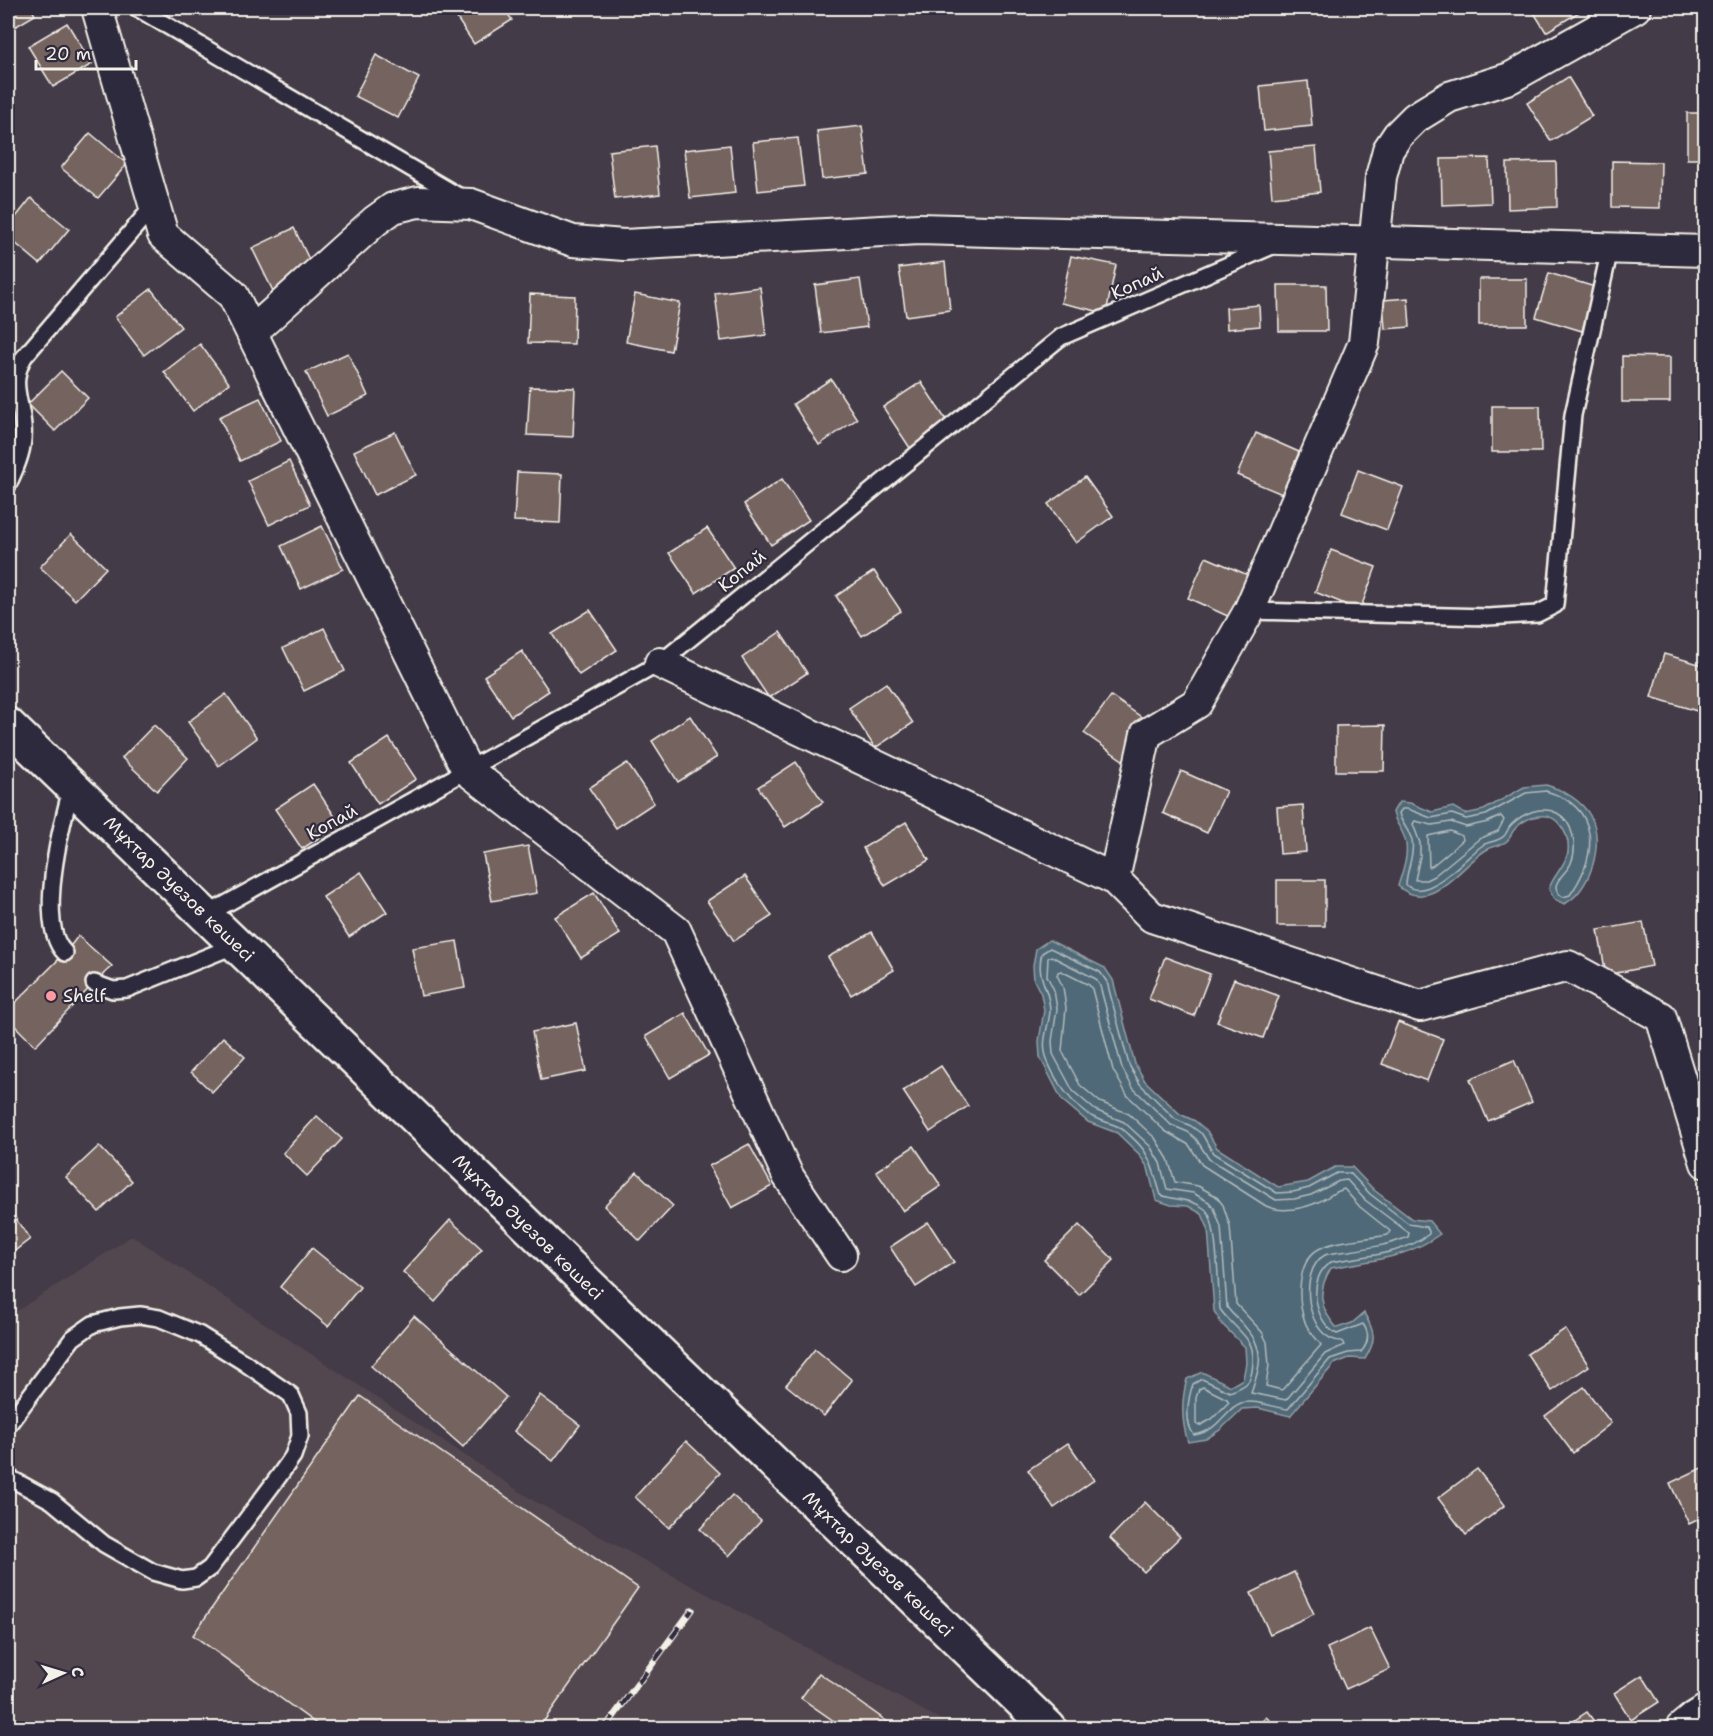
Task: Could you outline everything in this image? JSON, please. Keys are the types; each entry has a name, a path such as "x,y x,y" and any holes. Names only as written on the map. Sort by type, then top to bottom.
{"street":[{"path":"97,8 163,235 233,294 467,770 676,931 788,1176 841,1255"},
{"path":"1114,879 1146,734 1197,703 1249,611 1364,343 1381,177 1388,150 1398,135 1415,118 1449,97 1510,78 1635,8"},
{"path":"252,332 375,221 393,208 418,202 471,204 573,241 624,245 919,229 1706,252"},
{"path":"660,663 1114,879 1152,917 1420,1006 1568,966 1661,1017 1706,1163"},
{"name":"Мұхтар Әуезов көшесі","path":"8,725 1036,1720"},
{"path":"1681,1728 1706,1710"}],"lane":[{"path":"136,8 471,204"},
{"path":"8,485 21,452 23,439 23,426 15,386 24,357 154,205"},
{"name":"Копай","path":"206,915 660,663 1061,337 1288,238"},
{"path":"1249,611 1488,617 1537,614 1555,605 1573,415 1610,249"},
{"path":"64,953 53,937 51,895 64,815 72,786"},
{"path":"94,983 113,990 128,989 236,945"},
{"path":"8,1425 73,1338 93,1324 140,1315 159,1318 200,1335 291,1395 299,1413 300,1436 293,1456 210,1568 196,1578 182,1580 153,1572 104,1544 52,1501 8,1477"}],"shaded area":[{"path":"132,1236 534,1501 956,1728 8,1728 8,1317"}],"water":[{"path":"1546,785 1578,801 1591,817 1595,828 1595,853 1592,866 1588,878 1573,898 1564,904 1554,899 1549,889 1562,867 1568,852 1568,845 1561,826 1551,817 1545,816 1532,818 1519,825 1507,841 1486,850 1434,892 1422,895 1410,894 1398,886 1406,853 1405,840 1393,812 1399,802 1410,803 1432,812 1453,807 1465,814 1484,810 1524,787"},
{"path":"1049,940 1105,968 1113,980 1135,1064 1145,1081 1180,1114 1195,1121 1207,1131 1217,1148 1278,1187 1308,1182 1335,1167 1352,1167 1374,1190 1412,1219 1429,1221 1440,1234 1401,1254 1331,1268 1326,1276 1322,1292 1326,1313 1337,1328 1352,1323 1364,1313 1372,1331 1373,1341 1365,1359 1349,1358 1334,1364 1290,1416 1258,1408 1242,1409 1220,1430 1206,1439 1188,1442 1183,1411 1187,1379 1202,1372 1231,1386 1243,1379 1246,1363 1245,1347 1222,1324 1214,1311 1208,1228 1202,1214 1188,1206 1171,1205 1156,1200 1148,1168 1139,1154 1117,1133 1088,1122 1062,1100 1040,1057 1039,1041 1044,1010 1041,994 1034,980 1033,965 1036,949"}],"building":[{"path":"8,8 31,8 35,15 8,31"},
{"path":"450,8 504,8 512,20 474,44"},
{"path":"1531,8 1586,8 1546,32"},
{"path":"67,23 92,64 53,87 28,46"},
{"path":"376,55 419,78 398,118 355,96"},
{"path":"1568,77 1592,116 1551,141 1527,103"},
{"path":"1308,81 1312,126 1264,131 1260,86"},
{"path":"1687,113 1706,113 1706,159 1687,159"},
{"path":"862,126 868,174 822,179 817,131"},
{"path":"90,133 127,164 98,198 61,168"},
{"path":"798,138 804,186 758,191 753,142"},
{"path":"730,145 735,193 690,198 684,150"},
{"path":"655,146 660,194 615,199 609,151"},
{"path":"1316,147 1320,192 1272,197 1268,151"},
{"path":"1489,158 1491,203 1442,205 1441,159"},
{"path":"1612,161 1661,162 1660,208 1612,207"},
{"path":"1556,162 1557,207 1508,209 1507,163"},
{"path":"31,198 69,229 40,264 8,237 8,227"},
{"path":"294,228 315,272 273,291 252,248"},
{"path":"1071,256 1116,265 1106,313 1061,303"},
{"path":"945,262 950,310 906,316 899,268"},
{"path":"1549,273 1595,287 1582,331 1536,317"},
{"path":"860,279 867,327 821,333 815,285"},
{"path":"1479,279 1527,279 1527,325 1479,325"},
{"path":"1278,285 1326,285 1327,331 1279,331"},
{"path":"760,287 766,335 721,341 715,293"},
{"path":"151,289 181,327 144,355 115,317"},
{"path":"530,294 575,296 574,344 528,343"},
{"path":"635,294 680,303 671,351 626,342"},
{"path":"1408,298 1410,327 1385,329 1383,300"},
{"path":"1259,305 1260,326 1227,329 1226,308"},
{"path":"200,344 229,383 193,411 164,372"},
{"path":"348,353 368,396 327,416 306,372"},
{"path":"1622,356 1670,357 1670,402 1622,402"},
{"path":"61,371 88,398 55,431 28,404"},
{"path":"831,379 857,419 819,445 793,404"},
{"path":"921,382 948,423 910,448 883,407"},
{"path":"530,387 575,388 573,437 527,435"},
{"path":"260,398 281,441 240,461 219,417"},
{"path":"1492,406 1540,406 1541,452 1492,452"},
{"path":"395,432 416,475 375,495 354,451"},
{"path":"1256,433 1299,452 1282,494 1237,475"},
{"path":"289,461 310,505 269,525 248,481"},
{"path":"1358,470 1403,487 1387,530 1342,513"},
{"path":"517,472 562,474 560,523 514,521"},
{"path":"1085,477 1113,516 1076,543 1048,504"},
{"path":"782,479 809,520 771,545 744,504"},
{"path":"322,526 343,569 301,589 281,546"},
{"path":"707,528 734,568 696,593 669,553"},
{"path":"71,534 106,568 75,600 40,567"},
{"path":"1331,550 1376,567 1360,610 1315,592"},
{"path":"1206,557 1250,576 1232,618 1188,598"},
{"path":"874,571 901,611 862,636 836,596"},
{"path":"590,610 617,650 579,675 552,634"},
{"path":"324,628 345,671 304,691 283,648"},
{"path":"780,632 807,673 769,698 742,658"},
{"path":"522,651 549,691 511,716 484,676"},
{"path":"1664,654 1706,666 1706,684 1697,711 1651,697"},
{"path":"886,683 913,723 875,748 849,708"},
{"path":"226,694 257,738 219,766 188,722"},
{"path":"1111,696 1150,723 1124,761 1084,733"},
{"path":"690,716 717,757 678,782 652,741"},
{"path":"154,725 188,758 157,791 122,758"},
{"path":"1385,725 1384,771 1336,771 1336,726"},
{"path":"389,738 416,779 378,804 351,763"},
{"path":"796,762 823,802 785,827 758,787"},
{"path":"627,763 654,803 616,828 589,788"},
{"path":"1181,771 1226,791 1207,833 1163,813"},
{"path":"313,784 340,824 302,849 275,809"},
{"path":"1303,805 1306,852 1280,854 1277,807"},
{"path":"906,822 929,860 885,886 863,848"},
{"path":"528,846 537,893 492,901 483,854"},
{"path":"361,872 387,912 349,937 323,897"},
{"path":"745,876 772,916 734,941 707,901"},
{"path":"1277,880 1325,880 1325,926 1277,926"},
{"path":"594,893 620,934 581,958 555,917"},
{"path":"1643,922 1652,966 1606,975 1598,930"},
{"path":"872,932 894,970 851,995 828,957"},
{"name":"Shelf","path":"78,936 112,966 35,1046 8,1019 8,1010 65,953"},
{"path":"457,941 465,988 421,996 412,948"},
{"path":"1165,957 1210,974 1194,1016 1149,999"},
{"path":"1234,979 1279,996 1263,1038 1217,1022"},
{"path":"685,1013 709,1055 670,1078 646,1036"},
{"path":"1398,1022 1443,1039 1427,1081 1382,1064"},
{"path":"576,1023 586,1071 541,1080 532,1032"},
{"path":"223,1037 245,1057 212,1092 191,1072"},
{"path":"1514,1060 1532,1102 1488,1121 1470,1079"},
{"path":"941,1066 968,1106 930,1132 903,1091"},
{"path":"317,1116 342,1139 307,1176 283,1153"},
{"path":"749,1144 772,1186 732,1208 709,1166"},
{"path":"99,1146 132,1181 99,1212 66,1177"},
{"path":"914,1146 941,1186 903,1211 876,1171"},
{"path":"637,1172 673,1206 640,1241 604,1206"},
{"path":"8,1208 30,1239 8,1256"},
{"path":"450,1220 482,1249 435,1302 403,1272"},
{"path":"928,1222 954,1262 916,1287 890,1247"},
{"path":"1079,1225 1114,1260 1079,1295 1044,1260"},
{"path":"312,1248 360,1287 328,1326 280,1287"},
{"path":"414,1316 506,1397 463,1447 371,1366"},
{"path":"1565,1329 1589,1366 1552,1391 1527,1354"},
{"path":"815,1349 852,1380 824,1416 786,1385"},
{"path":"1584,1387 1611,1423 1573,1453 1545,1416"},
{"path":"540,1395 580,1425 553,1461 514,1431"},
{"path":"360,1396 638,1588 539,1728 322,1728 193,1635"},
{"path":"686,1441 720,1473 669,1528 635,1497"},
{"path":"1068,1443 1094,1480 1054,1508 1028,1470"},
{"path":"1706,1466 1706,1516 1689,1524 1670,1483"},
{"path":"1477,1469 1505,1505 1466,1535 1438,1498"},
{"path":"732,1495 761,1521 729,1556 700,1529"},
{"path":"1145,1502 1180,1537 1144,1572 1110,1538"},
{"path":"1294,1572 1314,1614 1270,1634 1251,1593"},
{"path":"1370,1628 1390,1669 1346,1689 1327,1648"},
{"path":"819,1673 896,1728 844,1728 801,1698"},
{"path":"1642,1675 1659,1702 1631,1720 1614,1693"},
{"path":"1587,1712 1599,1728 1563,1728"},
{"path":"1266,1717 1279,1728 1256,1728"}],"railway":[{"path":"605,1728 692,1610"}],"place":[{"name":"Shelf","path":"51,996"}]}
